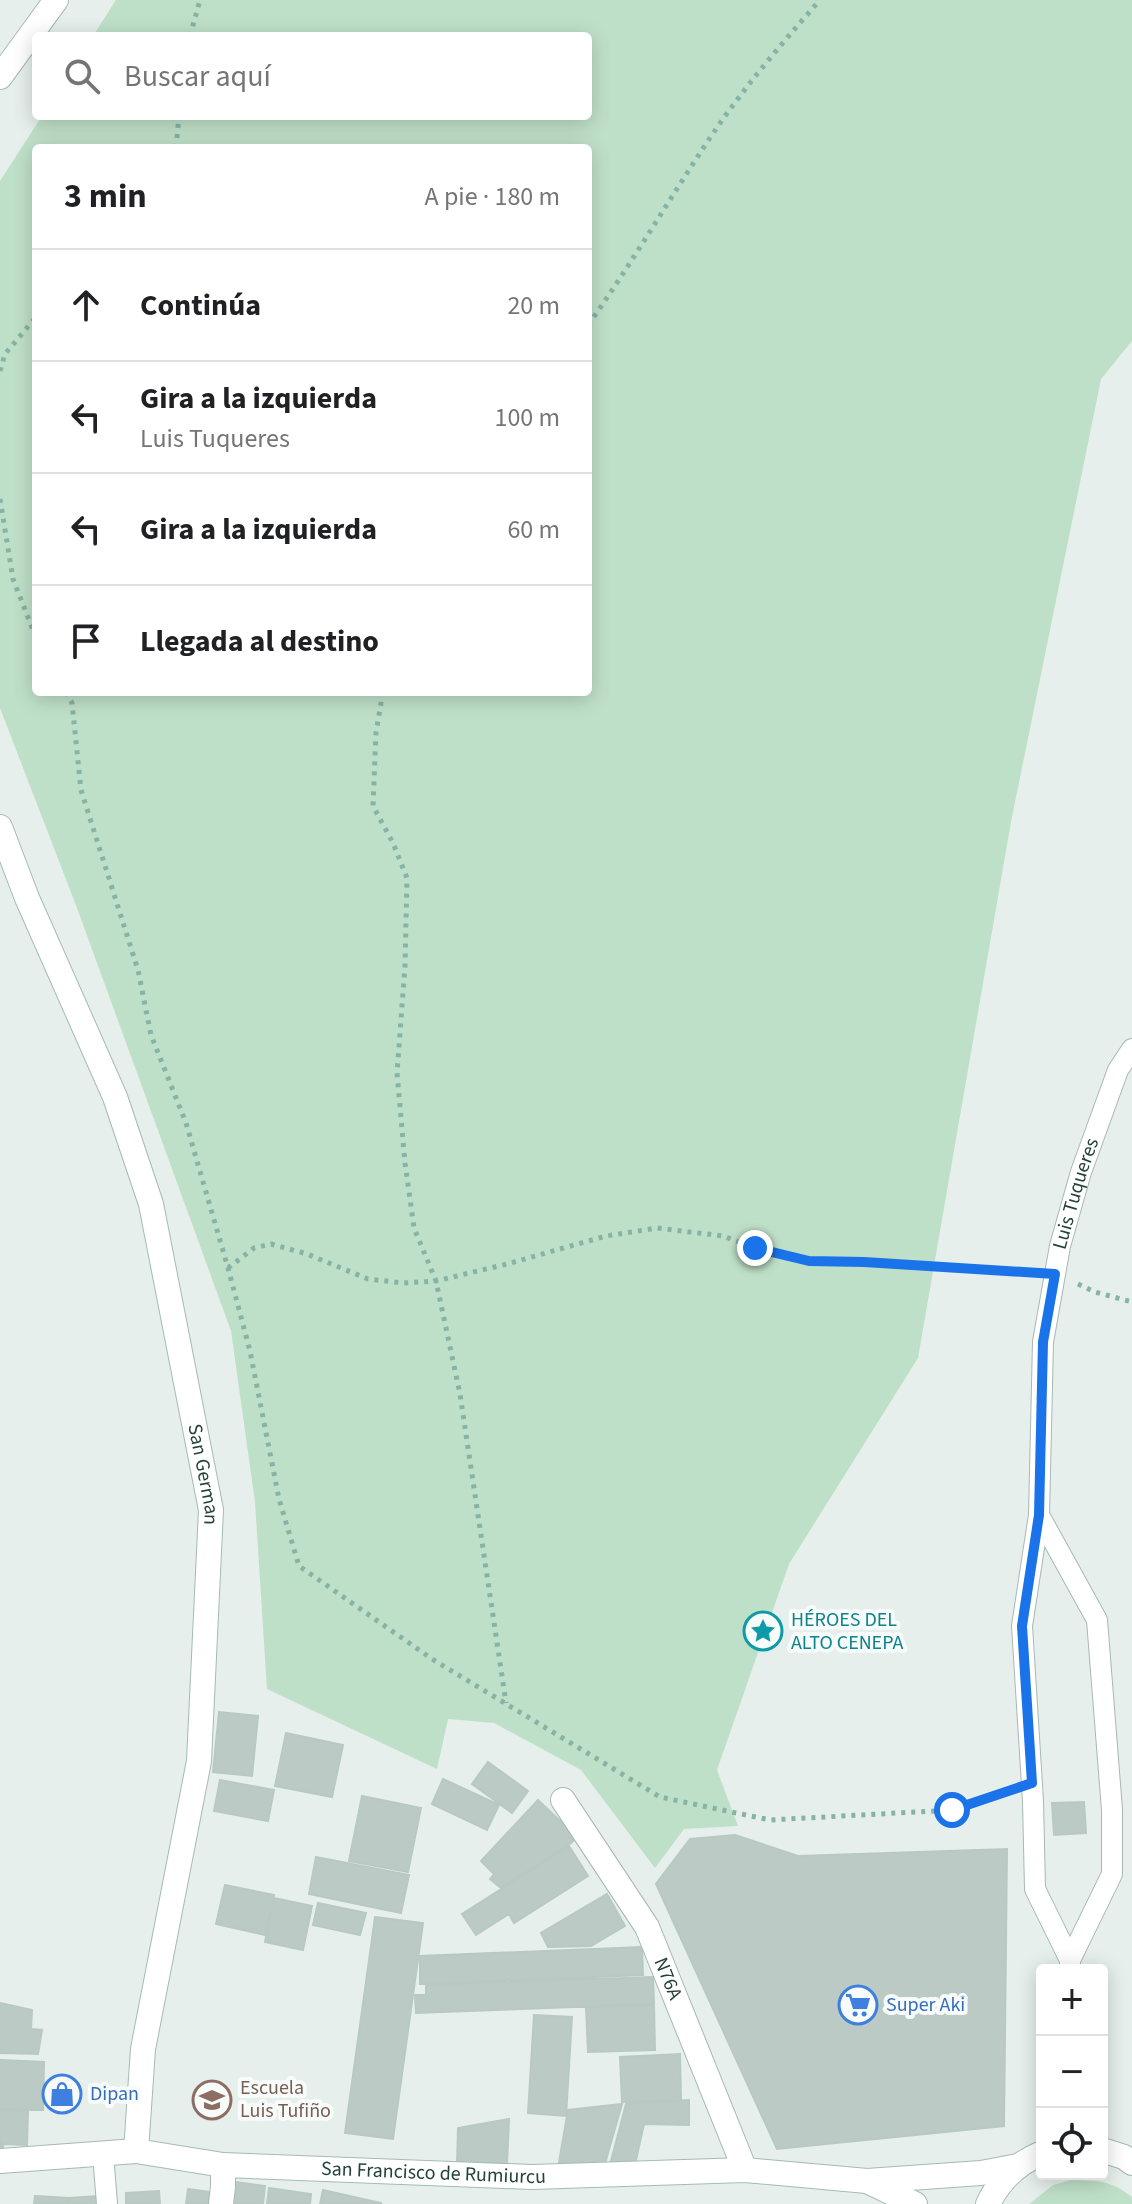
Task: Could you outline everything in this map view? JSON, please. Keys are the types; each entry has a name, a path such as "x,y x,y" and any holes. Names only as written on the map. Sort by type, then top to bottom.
{"main road":[{"path":"33,32 56,0"},
{"path":"0,77 32,33"},
{"name":"San German","path":"0,827 27,898 115,1097 151,1204 211,1510 199,1761 143,2049 136,2151"},
{"name":"N76A","path":"563,1800 647,1927 745,2170"},
{"name":"San Francisco de Rumiurcu","path":"0,2161 136,2151 223,2165 532,2177 745,2170 867,2181 981,2173 1018,2166"},
{"path":"1108,2152 1132,2163"},
{"path":"988,2204 995,2189 1018,2166 1036,2156"},
{"path":"221,2204 223,2165"},
{"name":"San Francisco de Rumiurcu","path":"867,2181 915,2204"}],"lane":[{"name":"Luis Tuqueres","path":"1070,1964 1035,1889 1022,1626 1039,1515 1043,1342 1060,1246 1081,1172 1118,1070 1132,1049"},
{"path":"1039,1515 1097,1620 1112,1810 1112,1874 1070,1964"},
{"path":"103,2154 107,2204"}],"path":[{"path":"191,32 200,0"},
{"path":"592,319 716,129 764,64 820,0"},
{"path":"176,144 179,120"},
{"path":"0,371 5,354 32,322"},
{"path":"0,499 13,579 32,628"},
{"path":"68,696 72,703 81,790 138,970 151,1035 186,1123 228,1268 250,1351 279,1499 299,1566 432,1659 660,1797 770,1820 952,1810 1032,1783"},
{"path":"382,696 376,732 373,806 407,878 405,966 397,1073 405,1163 414,1228 436,1281 460,1394 506,1704"},
{"path":"228,1268 254,1248 271,1244 307,1254 368,1279 404,1283 436,1281 606,1236 657,1228 723,1236 755,1248 809,1261 1055,1274 1095,1292 1132,1302"}],"green space":[{"path":"116,0 1132,0 1132,341 1101,379 1011,822 918,1358 789,1564 717,1770 738,1826 684,1829 655,1868 581,1770 494,1723 448,1719 437,1769 267,1689 255,1502 231,1331 77,908 0,708 0,181 39,120 592,120 592,32 96,32"},
{"path":"1071,2180 1111,2184 1132,2197 1132,2204 1029,2204 1053,2185"}],"building":[{"path":"219,1712 258,1716 252,1776 213,1772"},
{"path":"286,1733 343,1745 332,1797 275,1786"},
{"path":"488,1762 528,1791 512,1813 472,1784"},
{"path":"443,1779 499,1805 487,1830 432,1804"},
{"path":"220,1780 274,1790 268,1821 214,1811"},
{"path":"362,1796 421,1808 408,1872 349,1861"},
{"path":"538,1800 577,1837 501,1888 490,1879 494,1874 481,1861"},
{"path":"1084,1802 1086,1833 1054,1835 1052,1803"},
{"name":"Super Aki","path":"735,1835 798,1856 1007,1849 1004,2126 777,2149 656,1884 690,1839"},
{"path":"569,1846 588,1876 514,1923 509,1914 476,1935 462,1914"},
{"path":"316,1857 409,1875 401,1913 309,1894"},
{"path":"225,1885 274,1895 265,1935 216,1924"},
{"path":"607,1894 625,1926 591,1946 548,1947 541,1933"},
{"path":"274,1898 312,1906 303,1950 265,1942"},
{"path":"318,1903 366,1913 360,1935 313,1925"},
{"path":"375,1917 423,1923 393,2139 345,2133"},
{"path":"642,1947 643,1975 420,1984 420,1956"},
{"path":"653,1977 654,2004 416,2013 415,1995 426,1995 426,1985"},
{"path":"0,2003 32,2010 31,2029 42,2030 38,2054 0,2053"},
{"path":"654,2005 655,2050 588,2052 586,2007"},
{"path":"534,2015 572,2017 566,2116 528,2113"},
{"path":"680,2054 681,2100 622,2102 620,2057"},
{"path":"0,2060 44,2062 43,2110 0,2109"},
{"name":"Dipan","path":"55,2084 69,2084 68,2104 55,2103"},
{"path":"689,2100 689,2125 644,2124 634,2169 610,2165 626,2104"},
{"path":"622,2104 604,2167 559,2162 568,2110"},
{"path":"0,2111 28,2111 27,2145 3,2144 3,2151 0,2151"},
{"path":"509,2119 507,2164 457,2164 458,2128"},
{"path":"235,2182 265,2186 263,2204 232,2204"},
{"path":"269,2188 311,2194 310,2204 267,2204"},
{"path":"188,2189 218,2193 216,2204 186,2204"},
{"path":"323,2190 381,2203 320,2204"},
{"path":"159,2191 160,2204 126,2204 126,2193"},
{"path":"35,2196 69,2198 68,2204 34,2204"},
{"path":"98,2196 98,2204 68,2204 69,2198"}],"place":[{"name":"HÉROES DEL ALTO CENEPA","path":"763,1631"},
{"name":"Super Aki","path":"858,2005"},
{"name":"Dipan","path":"62,2094"},
{"name":"Escuela Luis Tufiño","path":"212,2100"}],"route":[{"path":"755,1248 809,1261 1055,1274 1043,1342 1039,1515 1022,1626 1032,1783 952,1810"}]}
